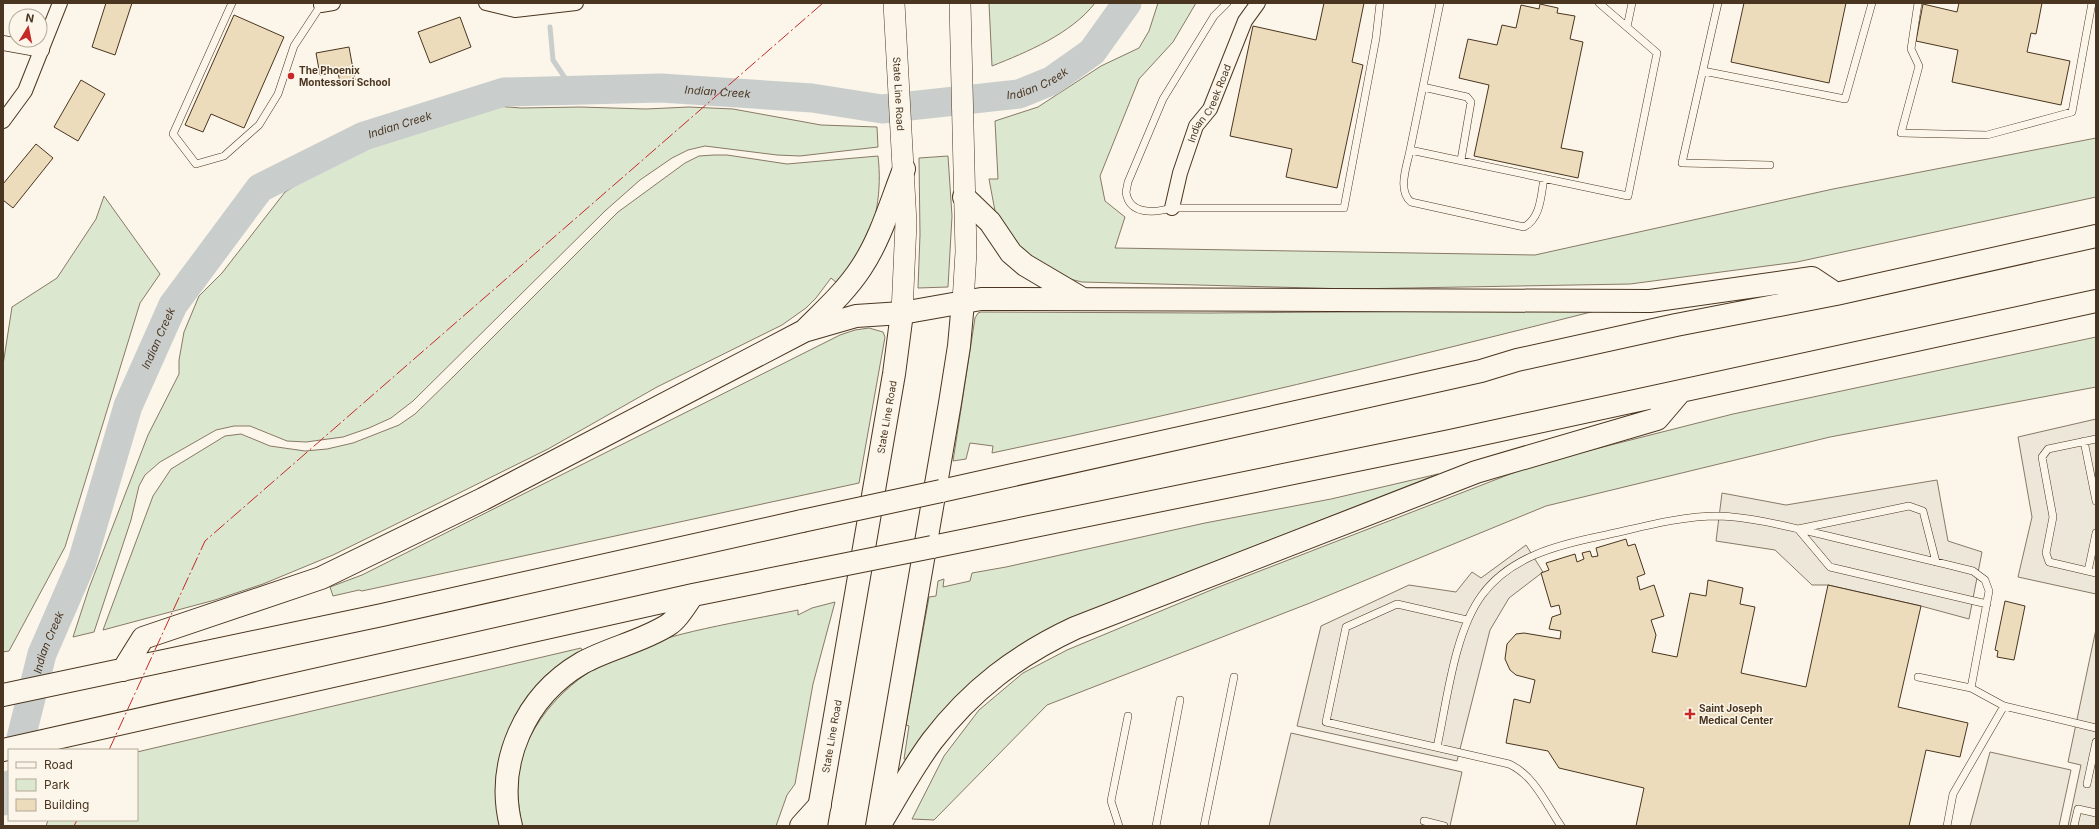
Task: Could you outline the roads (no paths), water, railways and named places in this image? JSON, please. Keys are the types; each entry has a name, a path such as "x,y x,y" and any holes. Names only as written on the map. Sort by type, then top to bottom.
{"main road":[{"name":"State Line Road","path":"816,826 894,374 902,313 906,254 904,169 894,3"},
{"path":"878,826 959,346 966,252 962,163 960,3"},
{"path":"804,331 845,290 862,267 875,241 904,169"},
{"path":"964,197 990,222 1011,253 1024,265 1084,300"},
{"path":"3,695 382,615 1481,371 1517,360 1676,325 1836,294 2096,236"},
{"path":"114,672 143,638 321,578 483,499 804,331 856,316 902,313 981,299 1650,301 1812,278 1836,294"},
{"path":"3,750 94,731 693,595 975,539 1680,392 2096,301"},
{"path":"878,826 919,761 950,720 968,700 993,678 1018,658 1042,643 1076,628 1476,472 1657,419 1680,392"},
{"path":"511,826 506,798 508,766 517,734 533,708 556,683 583,662 669,625 693,595"},
{"path":"801,826 820,805"}],"street":[{"path":"3,121 26,91 60,3"},
{"path":"486,3 491,6 576,3"},
{"name":"Indian Creek Road","path":"1172,208 1180,173 1196,126 1210,109 1245,21 1258,3"},
{"path":"3,43 42,50"}],"lane":[{"path":"232,3 173,134 196,164 224,156 259,125 278,94 294,46 325,4"},
{"path":"1227,3 1214,16 1163,99 1128,182 1126,192 1127,198 1131,204 1139,209 1158,212 1172,208 1344,208 1376,38 1380,3"},
{"path":"1440,3 1410,150 1403,190 1405,197 1411,202 1524,227 1531,223 1536,217 1544,178"},
{"path":"1410,150 1628,196 1658,53 1599,3"},
{"path":"1627,27 1632,3"},
{"path":"1718,3 1682,163 1770,166"},
{"path":"1703,71 1845,99 1872,3"},
{"path":"1918,3 1911,49 1919,66 1901,133 1987,135 2072,112 2092,3"},
{"path":"1423,87 1467,97 1471,102 1461,160"},
{"path":"2096,439 2048,449 2042,457 2053,518 2046,553 2049,562 2096,573"},
{"path":"2084,441 2096,501"},
{"path":"1798,529 1909,506 1923,511 1936,562"},
{"path":"1437,747 1458,652 1467,620 1482,595 1496,580 1536,552 1562,543 1694,517 1719,516 1798,529 1974,571 1985,580 1989,591 1970,688"},
{"path":"1798,529 1830,567 1987,604"},
{"path":"2088,571 2096,533"},
{"path":"1467,620 1397,604 1346,627 1326,722 1510,764 1531,779 1561,826"},
{"path":"1204,826 1234,677"},
{"path":"1918,677 1970,688 2004,706 2096,728"},
{"path":"1156,826 1180,700"},
{"path":"1947,826 1953,794 2004,706"},
{"path":"1119,826 1111,801 1128,716"},
{"path":"2087,784 2096,742"},
{"path":"2074,826 2078,809 2096,813"},
{"path":"1424,821 1444,826"}],"waterway":[{"name":"Indian Creek","path":"18,749 42,654 82,562 128,406 173,305 260,188 364,136 504,92 661,88 812,98 882,109 1019,94 1051,81 1092,52 1127,3"},
{"path":"550,27 553,60 573,90"},
{"name":"Indian Creek","path":"3,801 8,788"}],"place":[{"name":"The Phoenix Montessori School","path":"291,76"},
{"name":"Saint Joseph Medical Center","path":"1690,714"}]}
